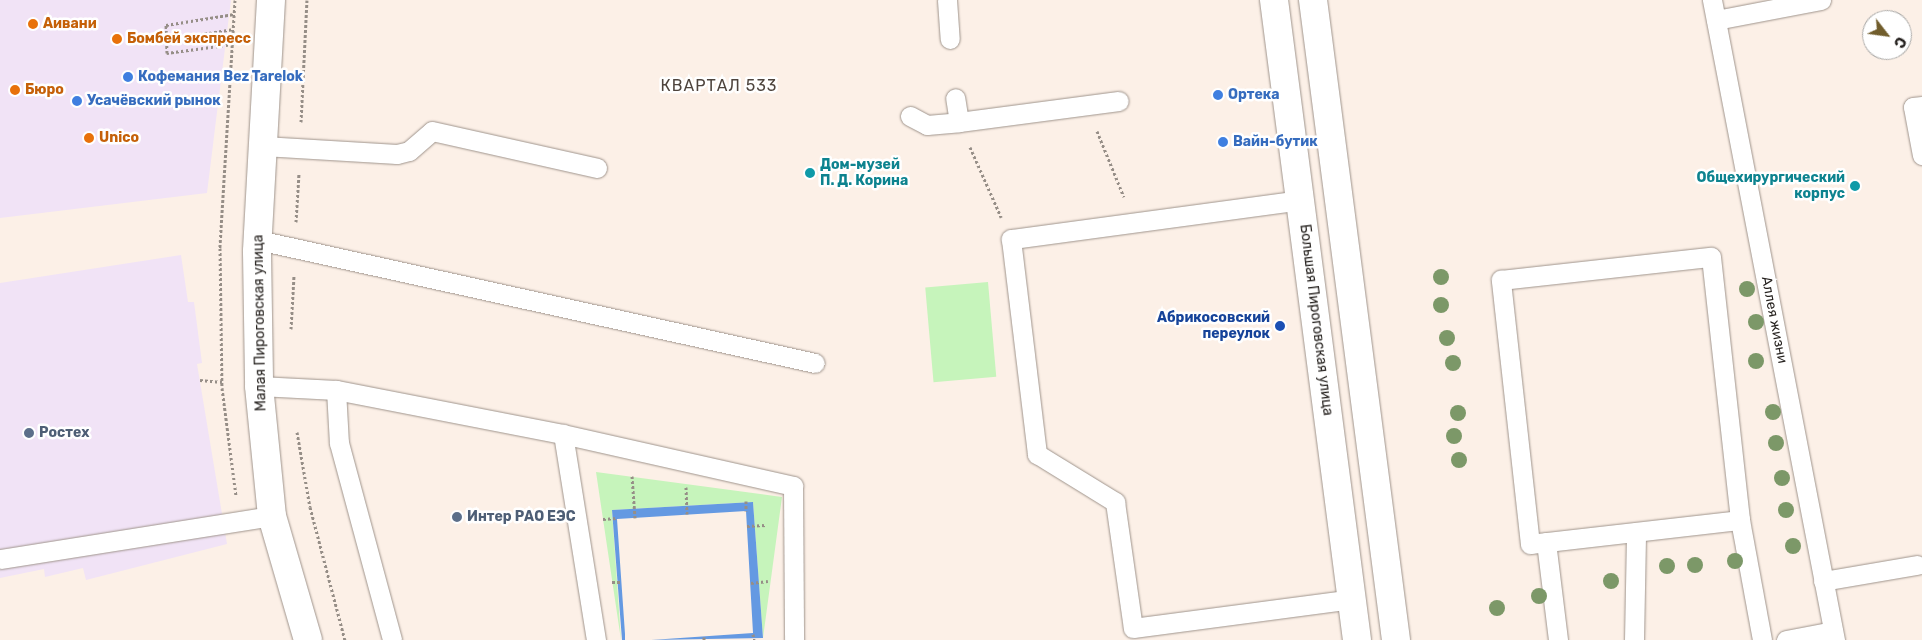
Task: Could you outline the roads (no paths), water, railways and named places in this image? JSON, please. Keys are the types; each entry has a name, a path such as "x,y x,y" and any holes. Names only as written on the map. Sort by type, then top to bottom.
{"main road":[{"name":"Малая Пироговская улица","path":"271,0 258,240 259,386 272,516 308,640"},
{"name":"Большая Пироговская улица","path":"1274,0 1357,640"},
{"path":"1313,0 1396,640"}],"lane":[{"path":"948,0 950,39"},
{"name":"Аллея жизни","path":"1712,0 1834,636"},
{"path":"1716,20 1821,0"},
{"path":"955,98 959,122"},
{"path":"910,116 927,125 1120,101"},
{"path":"1922,106 1914,107 1922,155"},
{"path":"264,146 397,154 409,151 432,131 597,168"},
{"path":"1301,200 1011,239 1036,454 1116,502 1133,628 1352,599"},
{"path":"258,240 815,363"},
{"path":"1740,520 1530,544 1501,280 1711,257 1740,520 1762,640"},
{"path":"259,386 288,386 336,390 563,434 793,486 794,640"},
{"path":"336,390 339,443 392,640"},
{"path":"563,434 596,640"},
{"path":"0,558 272,516"},
{"path":"1634,640 1636,532"},
{"path":"1546,542 1558,640"},
{"path":"1823,581 1917,565"},
{"path":"1786,640 1834,636"}],"water":[{"path":"753,502 763,638 651,640 753,633 746,511 617,519 625,634 625,640 622,640 612,510"}],"place":[{"name":"Аивани","path":"33,24"},
{"name":"Бомбей экспресс","path":"117,39"},
{"name":"Кофемания Bez Tarelok","path":"128,77"},
{"name":"Бюро","path":"15,90"},
{"name":"Ортека","path":"1218,95"},
{"name":"Усачёвский рынок","path":"77,101"},
{"name":"Unico","path":"89,138"},
{"name":"Вайн-бутик","path":"1223,142"},
{"name":"Дом-музей П. Д. Корина","path":"810,173"},
{"name":"Общехирургический корпус","path":"1855,186"},
{"name":"Абрикосовский переулок","path":"1280,326"},
{"name":"Ростех","path":"29,433"},
{"name":"Интер РАО ЕЭС","path":"457,517"}],"district":[{"name":"КВАРТАЛ 533","path":"719,86"}]}
